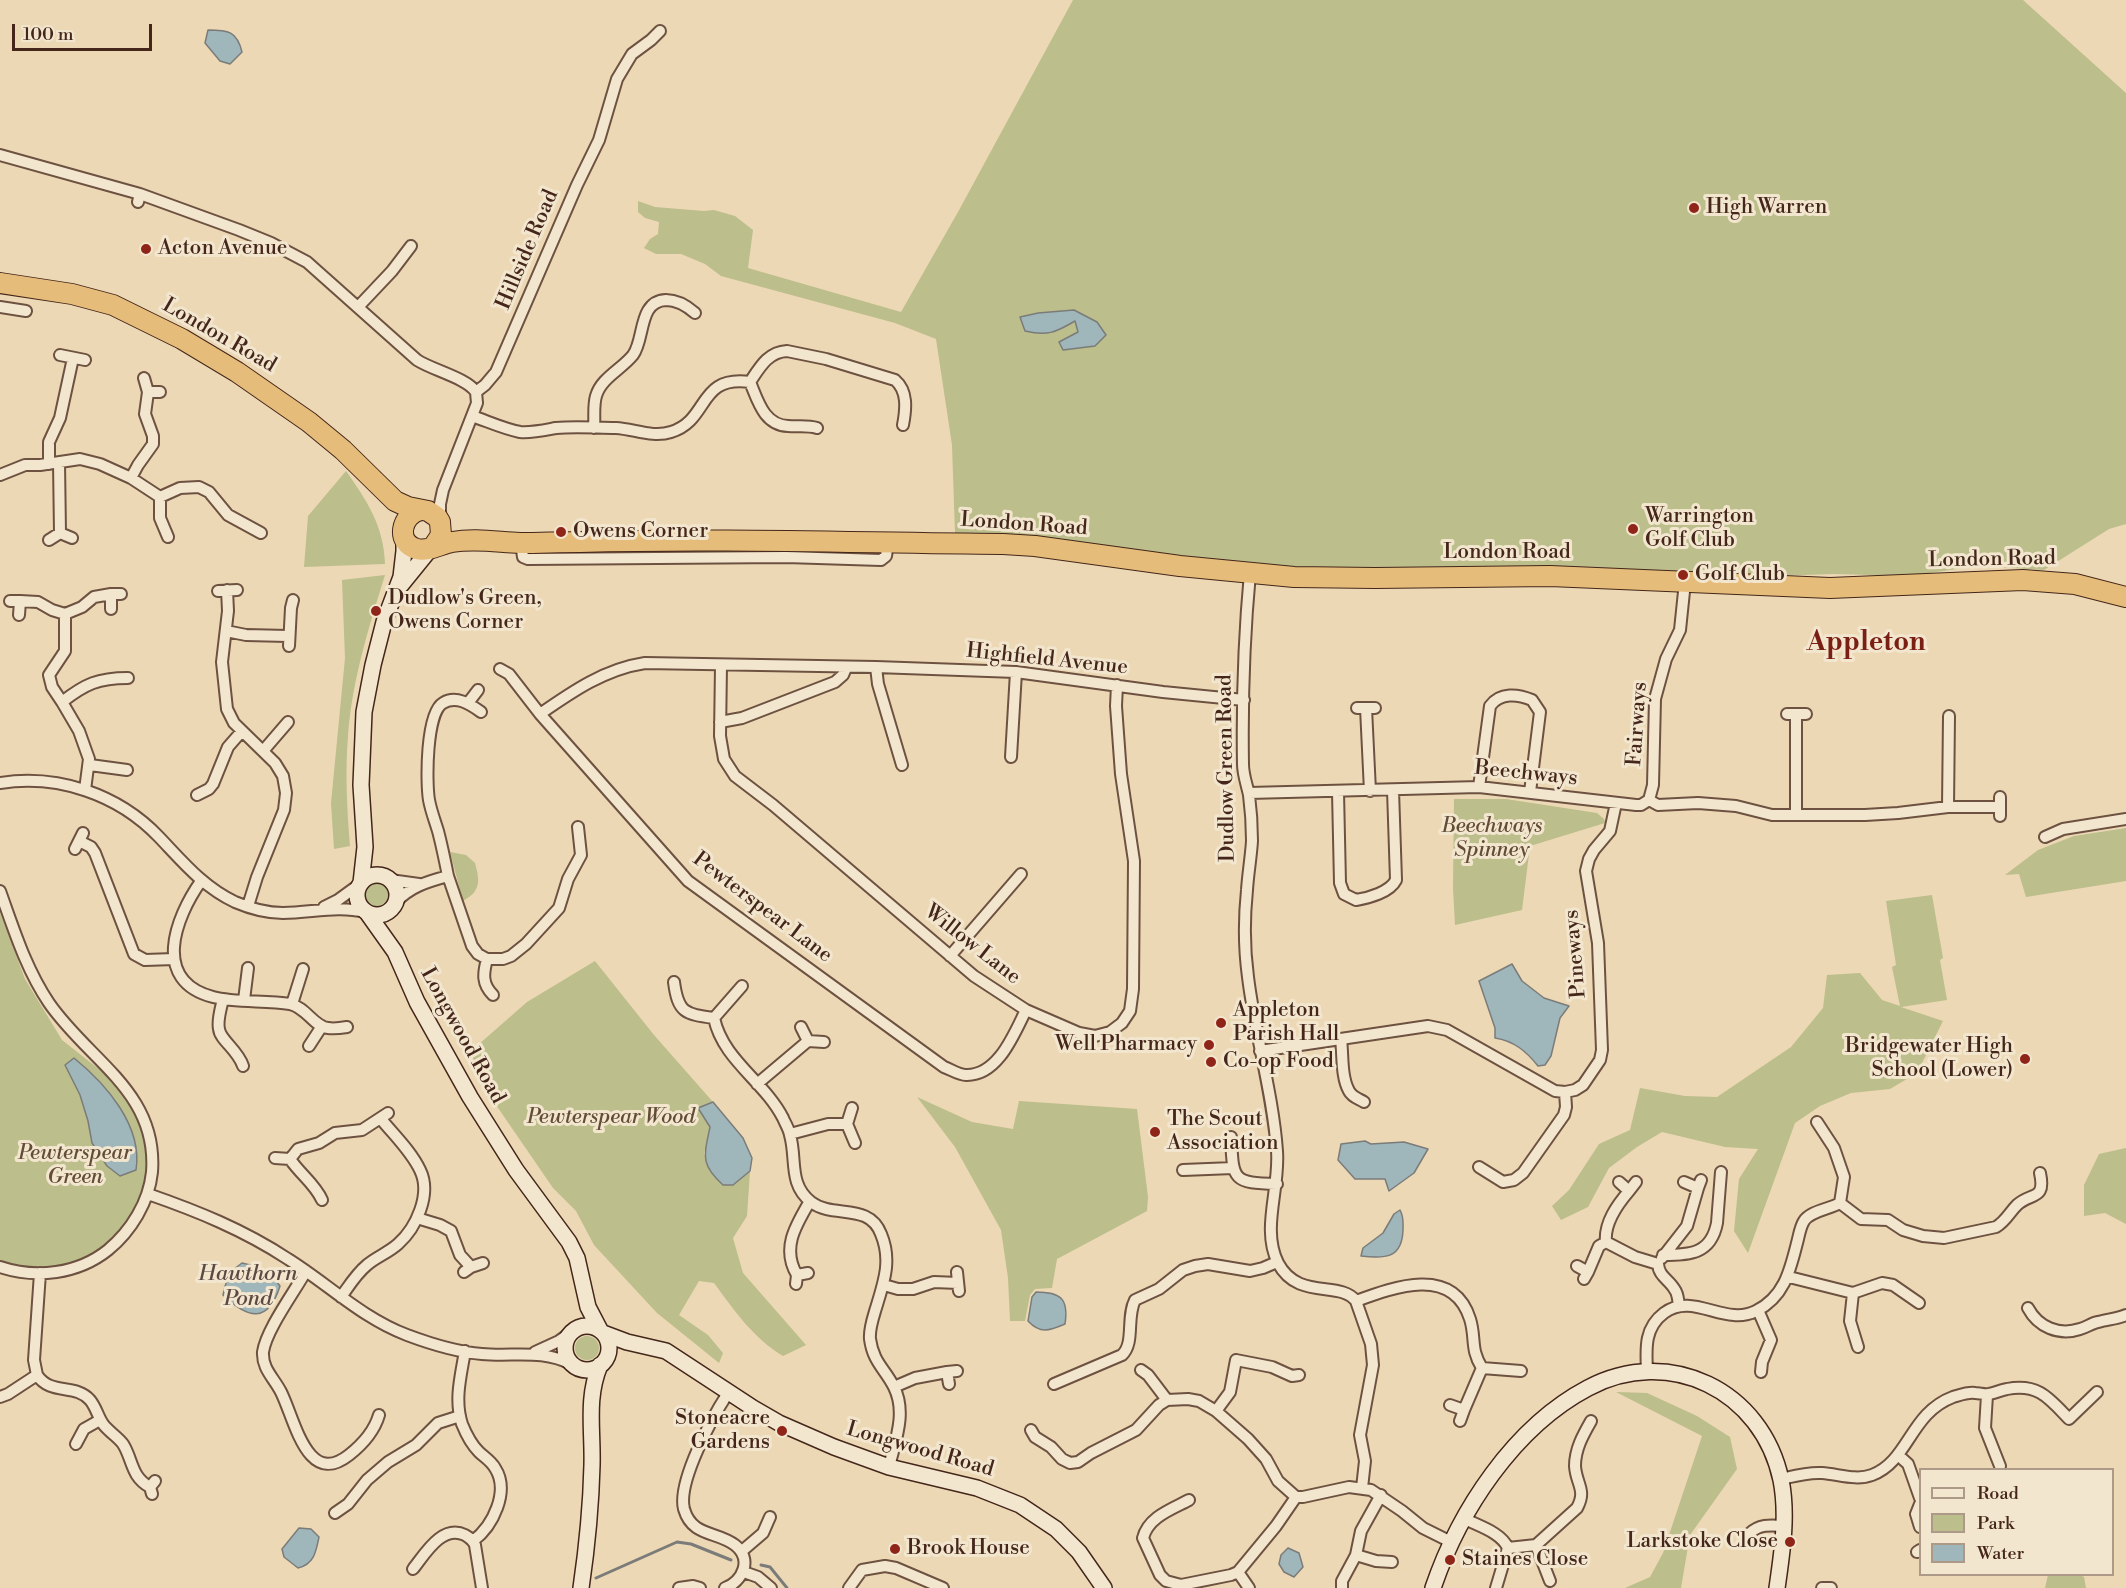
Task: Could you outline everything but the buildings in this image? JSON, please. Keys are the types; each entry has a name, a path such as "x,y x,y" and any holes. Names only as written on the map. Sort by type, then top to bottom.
{"highway":[{"name":"London Road","path":"0,283 72,294 113,305 182,339 254,382 343,450 383,490 401,504 421,510"},
{"name":"London Road","path":"383,490 403,535"},
{"path":"421,510 433,513 440,522 441,535 432,547 415,549 403,535 404,524 406,518 421,510"},
{"name":"London Road","path":"440,522 453,532 474,540"},
{"name":"London Road","path":"432,547 474,540 521,543 709,539 1035,546 1294,577 1550,576 1830,588 2032,580 2075,584 2126,597"}],"street":[{"name":"Hillside Road","path":"476,392 496,372 577,185 599,140 617,79 632,54 660,31"},
{"path":"0,155 239,230 293,254 318,271 417,360 466,383 476,392 477,403 443,490 440,522"},
{"path":"358,307 392,271 411,246"},
{"path":"594,428 597,393 603,383 635,351 649,309 657,302 669,300 682,304 697,315"},
{"path":"0,307 26,311"},
{"path":"750,382 764,362 781,351 802,353 890,377 902,388 905,400 902,427"},
{"path":"60,355 79,359 60,418 49,442 54,463 60,533"},
{"path":"131,478 153,444 153,436 145,414 148,392 144,378"},
{"path":"472,416 520,432 575,427 629,429 658,434 672,432 690,421 705,398 715,388 733,380 750,382"},
{"path":"750,382 763,411 770,420 783,426 808,426 818,430"},
{"path":"148,392 160,392"},
{"path":"0,475 18,467 72,459 86,460 131,478 160,497"},
{"path":"160,497 180,488 199,487 209,492 228,515 262,534"},
{"path":"421,510 434,501 443,490"},
{"path":"160,497 160,518 169,538"},
{"path":"60,533 72,538"},
{"path":"49,540 60,533"},
{"path":"367,913 358,902 357,895 365,835 360,777 364,712 375,654 396,592 405,551 403,535"},
{"path":"396,592 432,547"},
{"name":"Dudlow Green Road","path":"1250,573 1245,635 1243,767 1252,840 1246,908 1246,954 1260,1051 1275,1128 1277,1184 1270,1228 1277,1262"},
{"name":"Fairways","path":"1648,800 1653,785 1655,699 1666,659 1680,630 1685,582"},
{"path":"227,590 228,611 222,656 226,702 230,716 242,731 275,762 283,776 286,793 286,801 248,906"},
{"path":"19,615 15,601 38,602 65,614 82,607 98,596 116,594 111,609"},
{"path":"226,631 289,641 294,600"},
{"path":"65,614 65,651 49,675 50,683 82,738 90,765 85,790"},
{"name":"Highfield Avenue","path":"540,714 603,674 645,663 1016,672 1244,700"},
{"path":"720,666 720,722 742,718 835,682 843,675 846,668"},
{"path":"876,668 878,684 902,765"},
{"name":"Pewterspear Lane","path":"500,669 509,675 540,714 688,881 944,1066 965,1075 987,1071 1008,1045 1026,1010"},
{"path":"1011,758 1016,672"},
{"path":"62,702 93,682 108,678 128,677"},
{"name":"Willow Lane","path":"720,722 722,751 730,771 974,976 1026,1010 1079,1033 1103,1035 1117,1028 1127,1018 1133,989 1134,861 1121,774 1116,706 1117,686"},
{"path":"468,703 478,690"},
{"path":"1479,786 1490,706 1501,697 1513,696 1532,700 1540,712 1530,792"},
{"path":"481,712 468,703 444,702 437,709 428,757 429,801 448,876 468,937 478,954 487,959 502,959 511,956 553,916 559,908 568,879 581,855 582,832"},
{"path":"1366,708 1370,790"},
{"path":"1796,714 1796,815"},
{"path":"1947,807 1949,716"},
{"path":"263,751 288,722"},
{"path":"196,796 213,784 228,747 242,731"},
{"path":"90,765 127,770"},
{"path":"0,783 31,780 61,783 85,790 117,804 134,814 151,829 201,881 224,896 248,906 281,913 345,909 384,915 403,895 420,884 448,876"},
{"name":"Beechways","path":"1248,793 1479,786 1641,805 1648,800 1658,805 1698,803 1736,806 1772,815 1887,814 1947,807 2000,807"},
{"path":"1338,792 1340,883 1344,894 1356,900 1386,891 1396,880 1393,790"},
{"name":"Pineways","path":"1565,1092 1575,1090 1583,1084 1596,1068 1602,1050 1598,943 1586,871 1594,850 1610,831 1616,803"},
{"path":"2045,837 2063,830 2126,819"},
{"path":"365,835 374,859 397,891 396,904"},
{"path":"79,841 94,850 134,954 146,960 174,959"},
{"path":"950,956 1021,874"},
{"path":"321,909 338,900 371,876 378,875 420,884"},
{"path":"201,881 194,892 173,943 174,959 180,975 188,984 202,994 223,999 292,1004 322,1026 347,1027"},
{"path":"0,891 31,972 48,1001 72,1032 115,1075 140,1110 146,1122 152,1146 152,1176 148,1194 129,1228 103,1253 77,1267 57,1272 22,1272 0,1267"},
{"name":"Longwood Road","path":"395,952 392,930 396,904"},
{"name":"Longwood Road","path":"367,913 395,952 417,1002 470,1097 516,1170 569,1242 577,1258 591,1314 602,1331 613,1338 666,1351 728,1393 778,1423 806,1436 889,1467 977,1488 1020,1505 1056,1530 1079,1551 1104,1588"},
{"path":"487,959 483,981 493,995"},
{"path":"244,1000 251,965"},
{"path":"292,1004 302,969"},
{"path":"674,982 677,1001 681,1008 690,1013 714,1018"},
{"path":"714,1018 742,986"},
{"path":"223,999 219,1030 237,1053 243,1067"},
{"path":"714,1018 722,1042 774,1104 790,1134 794,1177 803,1194 810,1202 826,1209 864,1215 874,1222 880,1231 888,1259 884,1285 869,1336 873,1356 894,1387 900,1419 889,1467"},
{"path":"309,1046 322,1026"},
{"path":"1260,1051 1428,1026 1438,1027 1545,1087 1565,1092 1564,1115 1523,1173 1514,1180 1503,1182 1479,1167"},
{"path":"801,1027 808,1041"},
{"path":"1341,1039 1349,1091 1353,1097 1364,1102"},
{"path":"757,1084 808,1041 824,1042"},
{"path":"852,1108 847,1124 855,1143"},
{"path":"290,1159 298,1149 319,1143 335,1133 362,1130 384,1116 421,1171 424,1192 417,1218 402,1240 366,1265 341,1297"},
{"path":"1647,1371 1648,1332 1662,1314 1679,1305 1697,1306 1729,1315 1749,1314 1772,1302 1789,1277 1804,1220 1840,1203 1844,1177 1834,1148 1817,1122"},
{"path":"790,1134 828,1124 847,1124"},
{"path":"1231,1137 1233,1168 1238,1178 1249,1183 1277,1184"},
{"path":"275,1158 290,1159"},
{"path":"290,1159 303,1178 313,1185 322,1201"},
{"path":"1183,1170 1233,1168"},
{"path":"1606,1242 1635,1257 1661,1260 1696,1253 1709,1242 1716,1230 1721,1172"},
{"path":"1840,1203 1861,1219 1888,1220 1912,1233 1944,1238 1996,1227 2004,1222 2020,1202 2035,1197 2045,1181"},
{"path":"1606,1242 1607,1225 1633,1187 1619,1182"},
{"path":"1679,1305 1676,1291 1659,1270 1661,1260 1687,1226 1699,1184 1684,1182"},
{"path":"148,1194 227,1225 271,1248 366,1314 405,1334 465,1351 498,1355 532,1353 547,1355 583,1370 589,1370 627,1349 641,1345"},
{"path":"800,1277 791,1261 790,1241 799,1219 810,1202"},
{"path":"417,1218 451,1231 468,1270 483,1263"},
{"path":"1577,1266 1586,1276 1599,1246 1606,1242"},
{"path":"1054,1384 1122,1355 1128,1350 1131,1297 1158,1289 1183,1270 1195,1266 1208,1264 1250,1271 1277,1262 1294,1281 1306,1287 1344,1293 1353,1296 1356,1301 1371,1344 1373,1365 1360,1435 1365,1461 1362,1488"},
{"path":"306,1271 267,1338 263,1359 267,1372 280,1390 308,1453 320,1463 338,1462 368,1437 379,1414"},
{"path":"40,1273 34,1360 37,1375 53,1388 83,1394 94,1405 109,1432 122,1443 132,1468 141,1481 152,1487"},
{"path":"1789,1277 1853,1293 1883,1277 1918,1303"},
{"path":"884,1285 913,1289 934,1282 958,1282"},
{"path":"1356,1301 1402,1286 1427,1284 1443,1288 1458,1299 1468,1315 1474,1352 1482,1368 1460,1421"},
{"name":"Longwood Road","path":"572,1331 582,1307 584,1293"},
{"path":"1853,1293 1850,1321 1859,1349"},
{"path":"2028,1308 2032,1316 2042,1324 2050,1329 2064,1332 2080,1329 2095,1322 2126,1316"},
{"path":"1758,1310 1771,1340 1762,1362 1761,1372"},
{"path":"532,1353 548,1347 572,1331 587,1325 602,1331 608,1343 609,1350 592,1388 590,1403 591,1514 581,1588"},
{"path":"572,1331 565,1344 565,1352 582,1379 590,1403"},
{"path":"465,1351 459,1391 460,1416 472,1443 494,1466 501,1482 500,1496 494,1515 485,1531 473,1540"},
{"path":"1216,1411 1230,1392 1233,1358 1272,1368 1292,1376 1300,1374"},
{"path":"1482,1368 1523,1371"},
{"path":"1141,1370 1148,1375 1167,1400"},
{"path":"894,1387 915,1378 952,1371 949,1384"},
{"path":"1433,1588 1463,1518 1496,1469 1533,1430 1563,1404 1607,1380 1624,1374 1647,1371 1686,1375 1717,1387 1742,1408 1762,1431 1770,1446 1781,1479 1784,1526 1777,1588"},
{"path":"0,1397 37,1375"},
{"path":"1781,1479 1805,1473 1855,1478 1869,1476 1885,1469 1898,1455 1919,1422 1934,1408 1951,1398 1968,1393 1987,1395 2020,1387 2032,1389 2042,1392 2068,1419 2097,1392"},
{"path":"725,1588 733,1585 744,1572 745,1561 742,1551 734,1544 707,1534 695,1526 684,1508 683,1496 686,1481 709,1426 728,1393"},
{"path":"1987,1395 1984,1428 2000,1466"},
{"path":"1030,1430 1035,1437 1051,1447 1062,1459 1070,1463 1078,1462 1137,1430 1159,1405 1167,1400 1188,1398 1199,1401 1216,1411 1248,1439 1266,1459 1278,1480 1296,1497 1350,1487 1371,1490 1381,1495 1423,1528 1451,1542"},
{"path":"1450,1405 1464,1410"},
{"path":"335,1512 348,1504 367,1480 388,1461 416,1445 438,1424 460,1416"},
{"path":"76,1444 84,1429 100,1419"},
{"path":"1508,1548 1536,1545 1577,1508 1582,1493 1575,1469 1575,1454 1591,1421"},
{"path":"1898,1455 1908,1464 1919,1494"},
{"path":"1342,1588 1342,1581 1356,1556 1361,1531 1381,1495"},
{"path":"1189,1500 1151,1522 1143,1538 1160,1575 1166,1581 1181,1586 1238,1572 1276,1526 1296,1497"},
{"path":"1919,1507 1916,1515 1919,1524"},
{"path":"742,1551 763,1533 770,1517"},
{"path":"1463,1518 1498,1536 1508,1548"},
{"path":"1748,1536 1755,1528 1764,1525 1784,1526"},
{"path":"412,1571 427,1551 447,1534 459,1533 473,1540 477,1550 482,1588"},
{"path":"1536,1545 1552,1584"},
{"path":"1496,1588 1508,1548"},
{"path":"1356,1556 1392,1562"},
{"path":"849,1588 862,1570 885,1566 920,1577 943,1588"},
{"path":"744,1572 758,1577 771,1588"},
{"path":"1238,1572 1249,1588"},
{"path":"679,1588 700,1588"},
{"path":"1822,1588 1831,1588"}],"green space":[{"name":"Warrington Golf Club","path":"1073,0 2023,0 2126,93 2126,524 2109,529 2044,570 1978,566 1909,576 1834,574 1650,580 1375,578 1055,549 955,533 952,445 936,339 895,323 721,276 705,264 681,254 656,254 644,248 650,239 658,234 659,222 645,218 638,212 638,201 655,207 714,210 735,216 753,230 748,268 901,312"},
{"path":"346,471 373,514 384,550 385,564 304,567 308,516"},
{"path":"385,575 362,654 350,715 347,750 347,804 350,846 334,849 331,803 345,658 342,580"},
{"name":"Beechways Spinney","path":"1454,799 1506,799 1597,813 1605,823 1530,846 1522,910 1455,925"},
{"path":"2126,828 2126,881 2026,897 2019,874 2005,875 2038,850 2074,836"},
{"path":"450,852 466,855 475,863 478,885 473,893 463,901"},
{"path":"376,882 385,885 388,894 385,903 376,906 367,903 364,894 367,885"},
{"path":"1932,895 1943,958 1940,960 1947,1000 1901,1007 1943,1021 1917,1073 1890,1089 1851,1093 1820,1106 1795,1123 1748,1253 1734,1231 1739,1179 1758,1149 1725,1147 1662,1132 1609,1168 1588,1207 1561,1220 1552,1206 1569,1190 1599,1144 1630,1130 1640,1088 1685,1096 1717,1097 1791,1047 1823,1008 1827,975 1860,973 1882,1000 1900,1006 1892,967 1896,965 1886,901"},
{"name":"Pewterspear Green","path":"0,913 25,979 62,1040 109,1077 132,1099 145,1127 148,1194 107,1252 46,1277 0,1267"},
{"name":"Pewterspear Wood","path":"595,961 654,1035 713,1102 698,1108 710,1127 704,1154 723,1185 733,1185 750,1171 747,1216 733,1238 743,1273 806,1345 783,1356 753,1332 714,1283 699,1281 679,1315 708,1335 723,1353 719,1363 657,1313 594,1245 576,1211 553,1188 494,1102 470,1052 527,1002"},
{"path":"917,1097 972,1122 1013,1129 1019,1101 1137,1109 1148,1197 1147,1211 1057,1259 1052,1288 1035,1289 1030,1295 1025,1321 1010,1321 1008,1278 1001,1230 955,1147"},
{"path":"2126,1148 2126,1224 2105,1213 2084,1216 2084,1185 2099,1154"},
{"path":"587,1336 596,1339 599,1348 596,1357 587,1360 578,1357 575,1348 578,1339"},
{"path":"1616,1392 1647,1393 1697,1416 1730,1437 1737,1469 1690,1535 1681,1588 1625,1588 1650,1577 1663,1553 1702,1436"},
{"path":"2048,1576 2082,1576 2086,1588 2045,1588"}],"water":[{"path":"208,30 226,31 237,40 242,52 230,64 220,61 205,43"},
{"path":"1074,310 1097,322 1106,335 1095,346 1063,350 1059,342 1078,332 1075,321 1056,331 1039,333 1025,331 1020,317 1038,313"},
{"path":"1512,964 1522,981 1544,998 1569,1006 1560,1018 1551,1056 1545,1065 1538,1066 1519,1048 1495,1038 1495,1028 1479,981"},
{"path":"74,1058 98,1080 120,1107 134,1138 137,1154 136,1170 120,1176 107,1166 92,1143 80,1095 65,1065"},
{"path":"713,1102 743,1138 752,1158 750,1171 733,1185 723,1185 707,1165 705,1153 710,1127 698,1108"},
{"path":"1365,1141 1371,1144 1404,1142 1428,1149 1414,1173 1389,1191 1385,1179 1355,1179 1338,1160 1341,1144"},
{"path":"1400,1210 1403,1217 1403,1230 1400,1246 1396,1251 1391,1255 1378,1257 1361,1256 1363,1248 1383,1233 1394,1214"},
{"name":"Hawthorn Pond","path":"242,1263 264,1270 280,1286 270,1307 263,1312 249,1313 223,1295 229,1277"},
{"path":"1036,1292 1051,1293 1061,1298 1066,1308 1065,1324 1041,1330 1028,1321 1032,1297"},
{"path":"299,1528 311,1529 319,1537 311,1560 308,1564 298,1568 284,1557 282,1549"},
{"path":"1288,1548 1299,1553 1303,1567 1294,1577 1284,1572 1279,1564 1281,1555"}],"waterway":[{"path":"596,1578 677,1542 691,1544 731,1560"},
{"path":"761,1565 770,1567 787,1588"}],"place":[{"name":"High Warren","path":"1694,208"},
{"name":"Acton Avenue","path":"146,249"},
{"name":"Warrington Golf Club","path":"1633,529"},
{"name":"Owens Corner","path":"561,532"},
{"name":"Golf Club","path":"1683,575"},
{"name":"Dudlow's Green, Owens Corner","path":"376,611"},
{"name":"Appleton Parish Hall","path":"1221,1023"},
{"name":"Well Pharmacy","path":"1209,1045"},
{"name":"Bridgewater High School (Lower)","path":"2025,1059"},
{"name":"Co-op Food","path":"1211,1062"},
{"name":"The Scout Association","path":"1155,1132"},
{"name":"Stoneacre Gardens","path":"782,1431"},
{"name":"Larkstoke Close","path":"1790,1542"},
{"name":"Brook House","path":"895,1549"},
{"name":"Staines Close","path":"1450,1560"}],"district":[{"name":"Appleton","path":"1866,644"}]}
